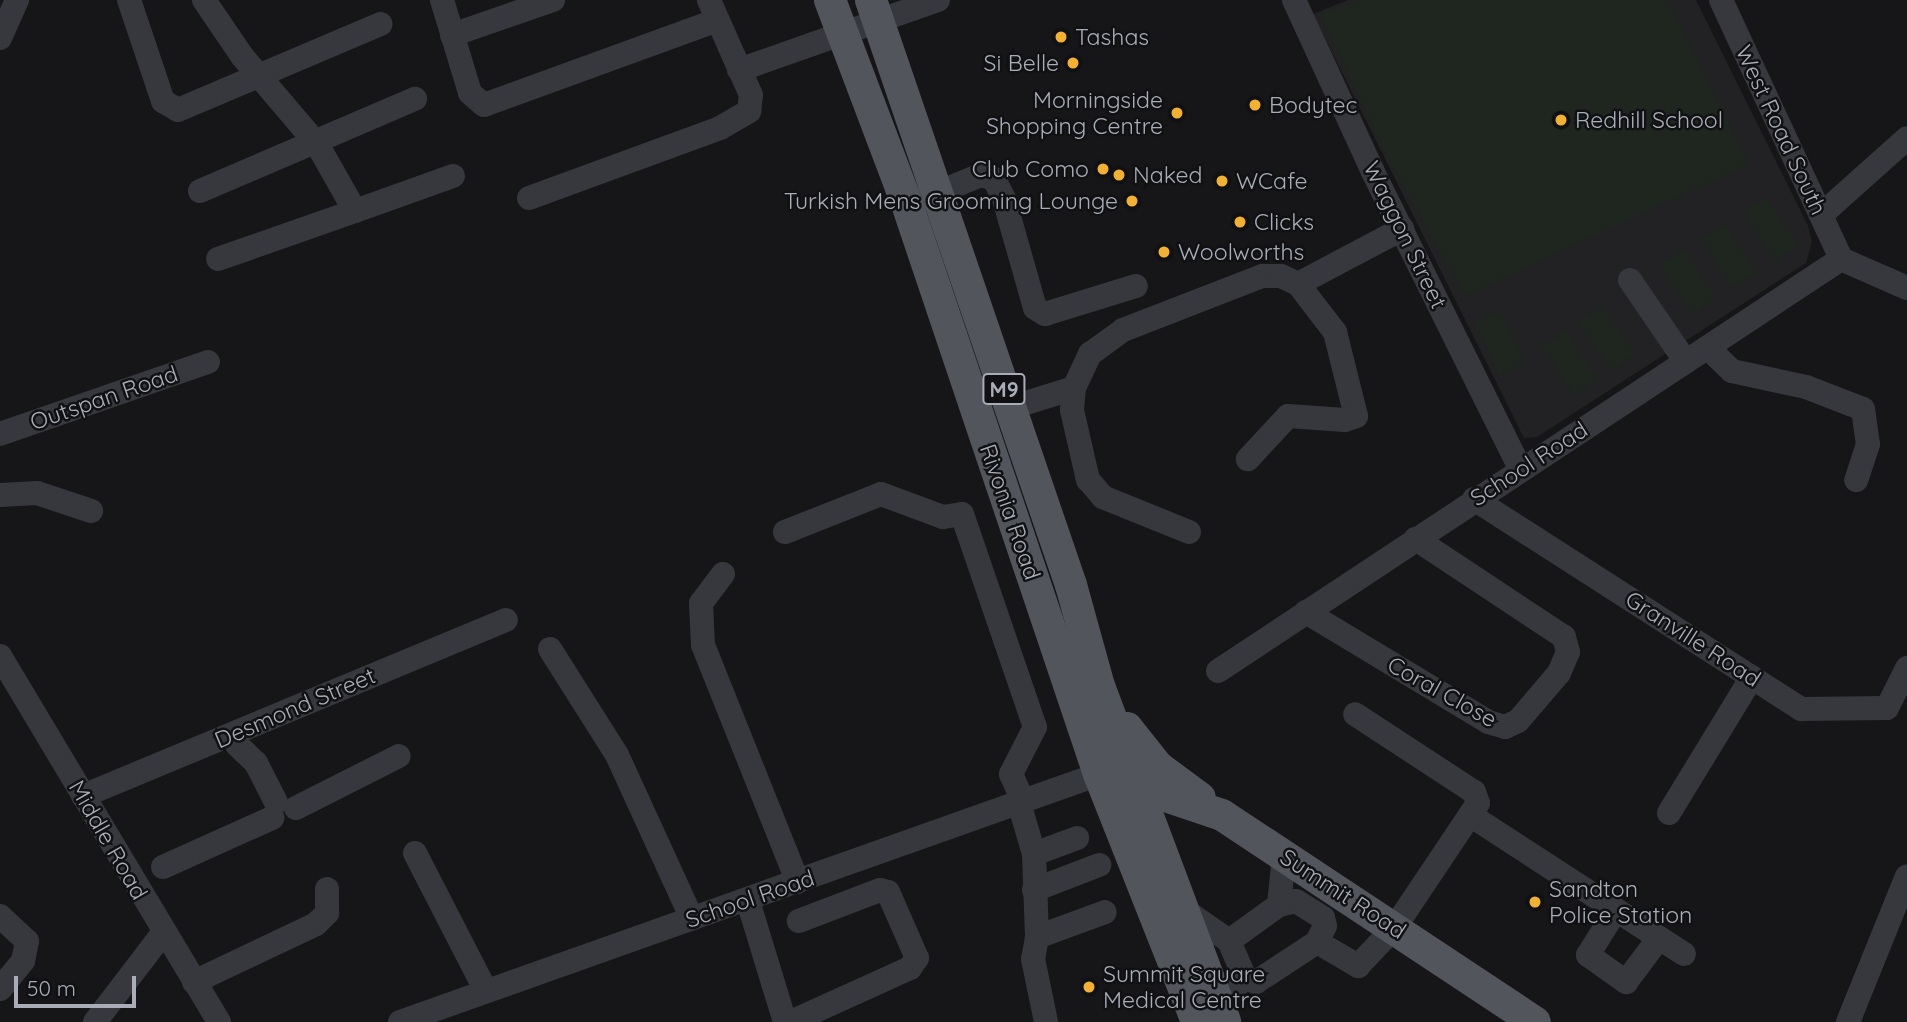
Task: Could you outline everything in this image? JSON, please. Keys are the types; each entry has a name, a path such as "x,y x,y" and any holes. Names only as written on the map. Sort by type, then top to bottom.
{"main road":[{"name":"Rivonia Road","path":"830,0 922,199 1010,408 1071,585 1100,686 1163,856 1187,912 1214,1015"},
{"name":"Rivonia Road","path":"874,10 922,199 1099,774 1214,1015"},
{"path":"1100,686 1148,758 1223,815"},
{"name":"Summit Road","path":"1099,774 1223,815 1535,1022"},
{"path":"1163,856 1183,824 1200,817 1223,815"}],"street":[{"path":"0,38 17,0"},
{"path":"129,0 156,85 171,107 186,107 259,73 381,24"},
{"path":"204,0 317,144 355,211"},
{"path":"442,0 470,93 484,105 713,10 751,96 749,111 742,117 529,198"},
{"path":"452,35 553,0"},
{"path":"739,70 844,33 874,10 937,0"},
{"name":"Waggon Street","path":"1294,0 1402,229 1520,468"},
{"name":"West Road South","path":"1721,0 1841,259"},
{"path":"200,191 317,144 415,99"},
{"path":"1821,215 1907,138"},
{"path":"218,258 453,176"},
{"path":"922,199 981,176 994,179 1004,199 1035,308 1045,314 1136,286"},
{"path":"1298,284 1402,229"},
{"path":"1841,259 1907,288"},
{"name":"School Road","path":"1217,671 1520,468 1841,259"},
{"path":"1189,532 1103,496 1088,480 1075,439 1074,387 1090,354 1123,330 1262,276 1281,276 1298,284 1335,332 1356,416 1345,420 1288,416 1248,459"},
{"path":"1630,280 1686,362"},
{"path":"1708,348 1732,371 1806,387 1863,409 1868,444 1856,480"},
{"name":"Outspan Road","path":"0,434 208,362"},
{"path":"1010,408 1074,387"},
{"path":"0,495 37,492 91,511"},
{"path":"785,532 881,494 943,517 962,514 1035,727 1011,774 1034,855 1037,937 1033,959 1046,1022"},
{"name":"Granville Road","path":"1474,499 1806,710 1868,710 1889,705 1907,668"},
{"name":"Coral Close","path":"1306,612 1488,722 1506,727 1518,721 1559,673 1567,652 1564,637 1416,539"},
{"path":"723,574 701,603 703,645 799,883"},
{"name":"Desmond Street","path":"83,796 506,620"},
{"path":"550,649 610,743 692,919"},
{"name":"Middle Road","path":"0,656 163,933 219,1022"},
{"path":"1669,813 1752,677"},
{"path":"1317,942 1358,966 1395,928 1478,803 1474,792 1355,714"},
{"path":"256,763 257,724"},
{"path":"228,736 256,763 281,809"},
{"path":"163,867 281,809 399,756"},
{"name":"School Road","path":"400,1022 799,883 1099,774"},
{"path":"1470,815 1684,954"},
{"path":"1034,855 1077,838"},
{"path":"415,853 486,991"},
{"path":"1279,905 1284,856"},
{"path":"1034,890 1098,865"},
{"path":"1848,1022 1907,876"},
{"path":"194,982 316,924 327,913 327,890"},
{"path":"790,1022 910,968 918,958 888,892 880,890 799,921"},
{"path":"748,901 785,1022"},
{"path":"1187,912 1229,941 1245,978 1256,982 1317,942 1325,926 1323,918 1296,901 1279,905 1229,941"},
{"path":"1616,910 1588,955 1626,982 1659,938"},
{"path":"1037,937 1105,912"},
{"path":"0,916 27,941 23,961 0,989"},
{"path":"95,1022 163,933"},
{"path":"1214,1015 1245,978"}],"shaded area":[{"name":"Redhill School","path":"1348,0 1696,0 1808,226 1812,242 1806,263 1537,437 1524,438 1313,14"},
{"name":"Redhill School","path":"1358,0 1669,0 1749,164 1465,296 1388,158 1320,14"},
{"path":"1766,197 1799,245 1775,261 1743,213"},
{"path":"1725,223 1757,272 1733,288 1701,239"},
{"path":"1684,249 1716,298 1692,313 1660,265"},
{"path":"1602,306 1635,354 1611,370 1578,322"},
{"path":"1501,310 1525,363 1499,375 1475,322"},
{"path":"1566,331 1598,379 1574,395 1542,346"}],"place":[{"name":"Tashas","path":"1061,37"},
{"name":"Si Belle","path":"1073,63"},
{"name":"Bodytec","path":"1255,105"},
{"name":"Morningside Shopping Centre","path":"1177,113"},
{"name":"Redhill School","path":"1561,120"},
{"name":"Club Como","path":"1103,169"},
{"name":"Naked","path":"1119,175"},
{"name":"WCafe","path":"1222,181"},
{"name":"Turkish Mens Grooming Lounge","path":"1132,201"},
{"name":"Clicks","path":"1240,222"},
{"name":"Woolworths","path":"1164,252"},
{"name":"Sandton Police Station","path":"1535,902"},
{"name":"Summit Square Medical Centre","path":"1089,987"}]}
